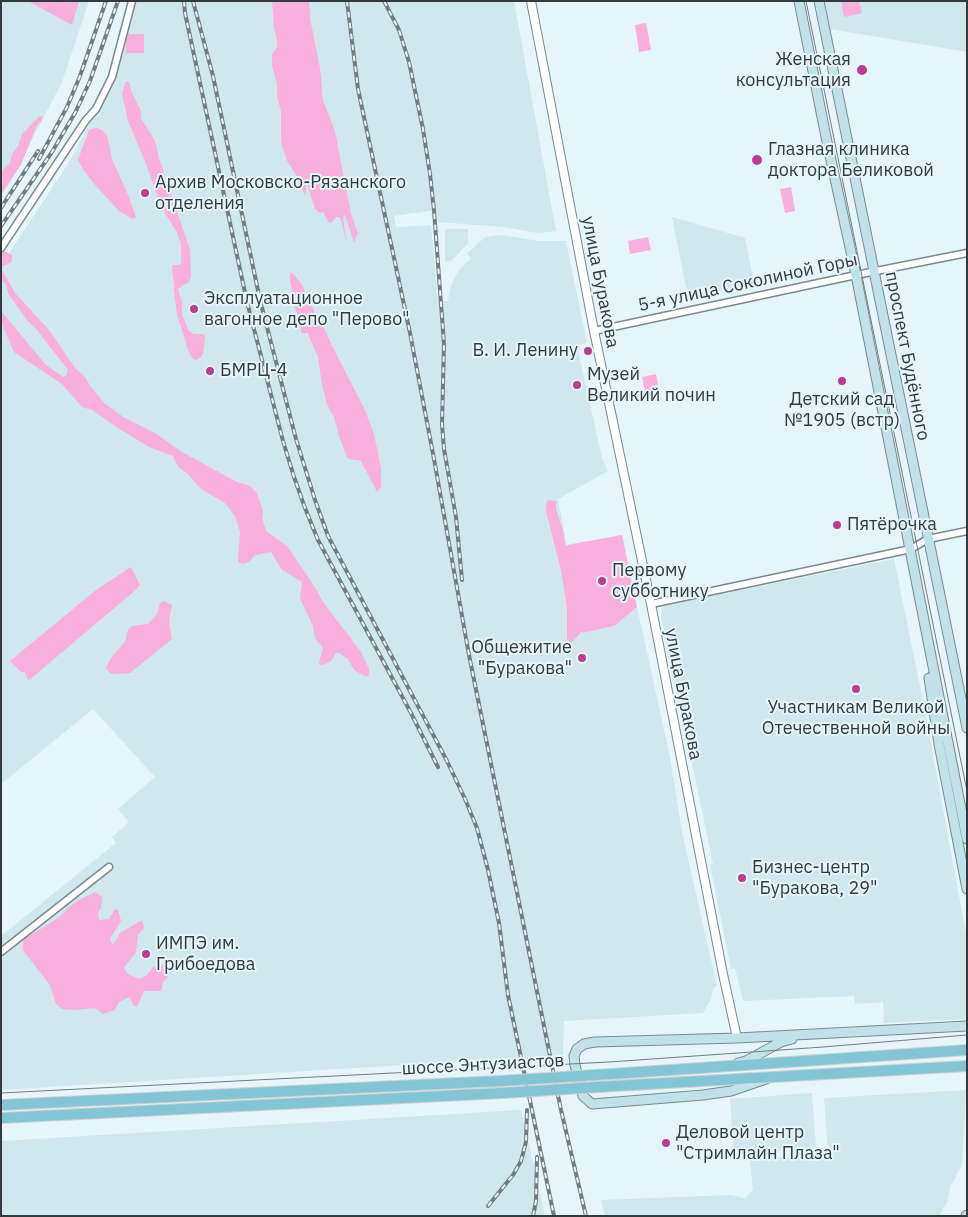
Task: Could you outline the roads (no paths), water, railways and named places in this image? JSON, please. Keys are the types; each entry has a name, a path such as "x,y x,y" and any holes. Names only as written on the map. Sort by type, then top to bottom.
{"main road":[{"name":"проспект Будённого","path":"799,1 856,274 967,839"},
{"name":"проспект Будённого","path":"819,1 967,728"},
{"name":"проспект Будённого","path":"924,623 928,674 939,744 967,890"},
{"path":"766,1078 743,1088 703,1095 592,1104 583,1096 574,1056 577,1049 584,1044 595,1042 737,1038 967,1026"},
{"path":"725,1067 746,1061 781,1042 804,1035"},
{"name":"шоссе Энтузиастов","path":"1,1105 500,1081 967,1050"},
{"name":"шоссе Энтузиастов","path":"1,1118 502,1093 967,1066"}],"street":[{"path":"1,248 86,120 96,109 112,77 132,1"},
{"name":"улица Буракова","path":"531,1 594,331 650,604 722,974 737,1038"},
{"name":"5-я улица Соколиной Горы","path":"594,331 856,274 967,253"},
{"path":"650,604 911,549 928,539 967,531"},
{"path":"1,952 109,867"}],"tram line":[{"path":"806,1 967,791"},
{"path":"1,1093 609,1062 967,1035"}],"railway":[{"path":"39,159 67,107 106,1"},
{"path":"1,226 52,152 75,113 90,81 118,1"},
{"path":"184,1 247,302 294,477 318,540 438,767"},
{"path":"193,1 213,76 260,300 296,439 315,500 328,536 447,761 477,828 499,923 508,995 554,1216"},
{"path":"347,1 358,89 410,333 469,655 561,1110 586,1216"},
{"path":"384,1 399,30 409,62 430,174 444,344 442,424 444,449 456,517 462,580"},
{"path":"1,208 38,151"},
{"path":"488,1206 513,1175 521,1161 526,1142 527,1110"},
{"path":"533,1216 536,1201 537,1157"}],"place":[{"name":"Женская консультация","path":"862,70"},
{"name":"Глазная клиника доктора Беликовой","path":"757,160"},
{"name":"Архив Московско-Рязанского отделения","path":"145,193"},
{"name":"Эксплуатационное вагонное депо \"Перово\"","path":"194,309"},
{"name":"В. И. Ленину","path":"588,351"},
{"name":"БМРЦ-4","path":"210,371"},
{"name":"Детский сад №1905 (встр)","path":"842,381"},
{"name":"Музей Великий почин","path":"577,385"},
{"name":"Пятёрочка","path":"837,525"},
{"name":"Первому субботнику","path":"602,581"},
{"name":"Общежитие \"Буракова\"","path":"582,658"},
{"name":"Участникам Великой Отечественной войны","path":"856,689"},
{"name":"Бизнес-центр \"Буракова, 29\"","path":"742,878"},
{"name":"ИМПЭ им. Грибоедова","path":"146,954"},
{"name":"Деловой центр \"Стримлайн Плаза\"","path":"666,1143"}]}
